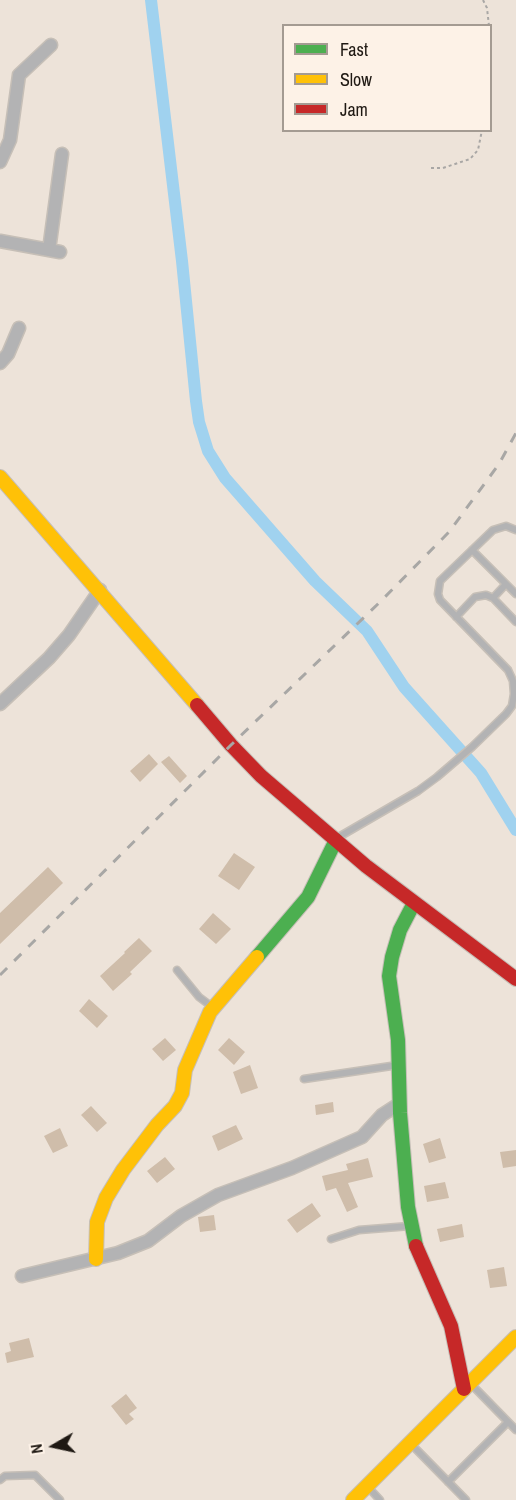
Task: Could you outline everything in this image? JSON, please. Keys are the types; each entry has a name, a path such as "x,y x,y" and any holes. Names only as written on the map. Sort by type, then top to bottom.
{"street":[{"path":"0,162 10,140 20,75 51,45"},
{"path":"0,241 54,251 62,154"},
{"path":"0,363 8,354 19,328"},
{"path":"2,484 100,590 231,745 261,776 414,903 516,979"},
{"path":"0,704 49,658 69,635 100,590"},
{"path":"96,1258 98,1222 106,1198 123,1170 157,1125 175,1106 182,1093 185,1070 213,1007 308,897 336,840"},
{"path":"414,903 400,930 389,976 399,1065 399,1104 410,1226 414,1242 451,1326 467,1386"},
{"path":"22,1276 96,1258 148,1241 181,1216 218,1195 292,1168 362,1137 382,1115 399,1104"},
{"path":"353,1500 516,1337"}],"lane":[{"path":"336,840 418,791 472,747 512,706 513,681 508,670 440,600 438,587 440,580 497,528 506,526 516,530"},
{"path":"472,550 516,594"},
{"path":"493,598 506,584"},
{"path":"456,616 476,597 486,595 493,598 516,622"},
{"path":"177,970 199,997 213,1007"},
{"path":"304,1079 399,1065"},
{"path":"331,1239 359,1230 410,1226"},
{"path":"467,1386 516,1430"},
{"path":"448,1482 508,1422"},
{"path":"409,1443 466,1500"},
{"path":"0,1480 5,1476 35,1475 60,1500"},
{"path":"367,1486 380,1500"}],"path":[{"path":"483,0 487,8 489,24"},
{"path":"431,168 443,168 470,159 478,150 482,132"}],"building":[{"path":"149,754 158,764 140,782 130,771"},
{"path":"169,756 187,776 180,783 161,762"},
{"path":"234,853 255,867 239,890 218,876"},
{"path":"48,867 63,883 0,944 0,913"},
{"path":"213,913 231,929 216,944 199,929"},
{"path":"139,938 152,951 113,991 100,976"},
{"path":"89,999 108,1016 97,1028 79,1011"},
{"path":"165,1038 176,1050 163,1061 152,1049"},
{"path":"229,1038 245,1052 234,1065 218,1050"},
{"path":"250,1065 258,1088 241,1094 233,1072"},
{"path":"333,1102 334,1112 316,1115 315,1105"},
{"path":"91,1106 107,1123 97,1132 81,1115"},
{"path":"236,1125 243,1139 218,1151 212,1136"},
{"path":"60,1128 68,1146 53,1153 44,1136"},
{"path":"440,1138 446,1158 429,1163 423,1144"},
{"path":"516,1150 516,1166 503,1168 500,1152"},
{"path":"165,1157 175,1169 157,1183 147,1171"},
{"path":"368,1158 373,1177 348,1183 358,1207 347,1212 336,1188 326,1191 322,1176 348,1170 346,1164"},
{"path":"445,1182 449,1198 427,1202 424,1186"},
{"path":"312,1203 321,1216 297,1233 287,1220"},
{"path":"214,1215 216,1230 200,1232 198,1217"},
{"path":"462,1224 464,1237 440,1242 437,1229"},
{"path":"504,1267 507,1286 490,1288 487,1270"},
{"path":"29,1338 34,1357 7,1363 5,1353 11,1351 9,1343"},
{"path":"126,1394 137,1408 129,1414 134,1419 126,1425 111,1406"}],"waterway":[{"path":"151,0 196,401 199,422 208,451 225,478 315,581 367,631 404,687 481,773 516,830"}],"railway":[{"path":"0,975 449,532 499,464 516,433"}],"traffic: fast":[{"path":"257,957 308,897 336,840"},
{"path":"414,903 400,930 389,976 398,1040 400,1113 408,1207 416,1246"}],"traffic: slow":[{"path":"0,477 197,705"},
{"path":"96,1259 97,1222 106,1198 123,1170 157,1125 175,1106 182,1093 185,1070 210,1012 257,957"},
{"path":"353,1500 516,1337"}],"traffic: jam":[{"path":"197,705 261,776 366,866 516,979"},
{"path":"416,1246 451,1326 464,1389"}]}
